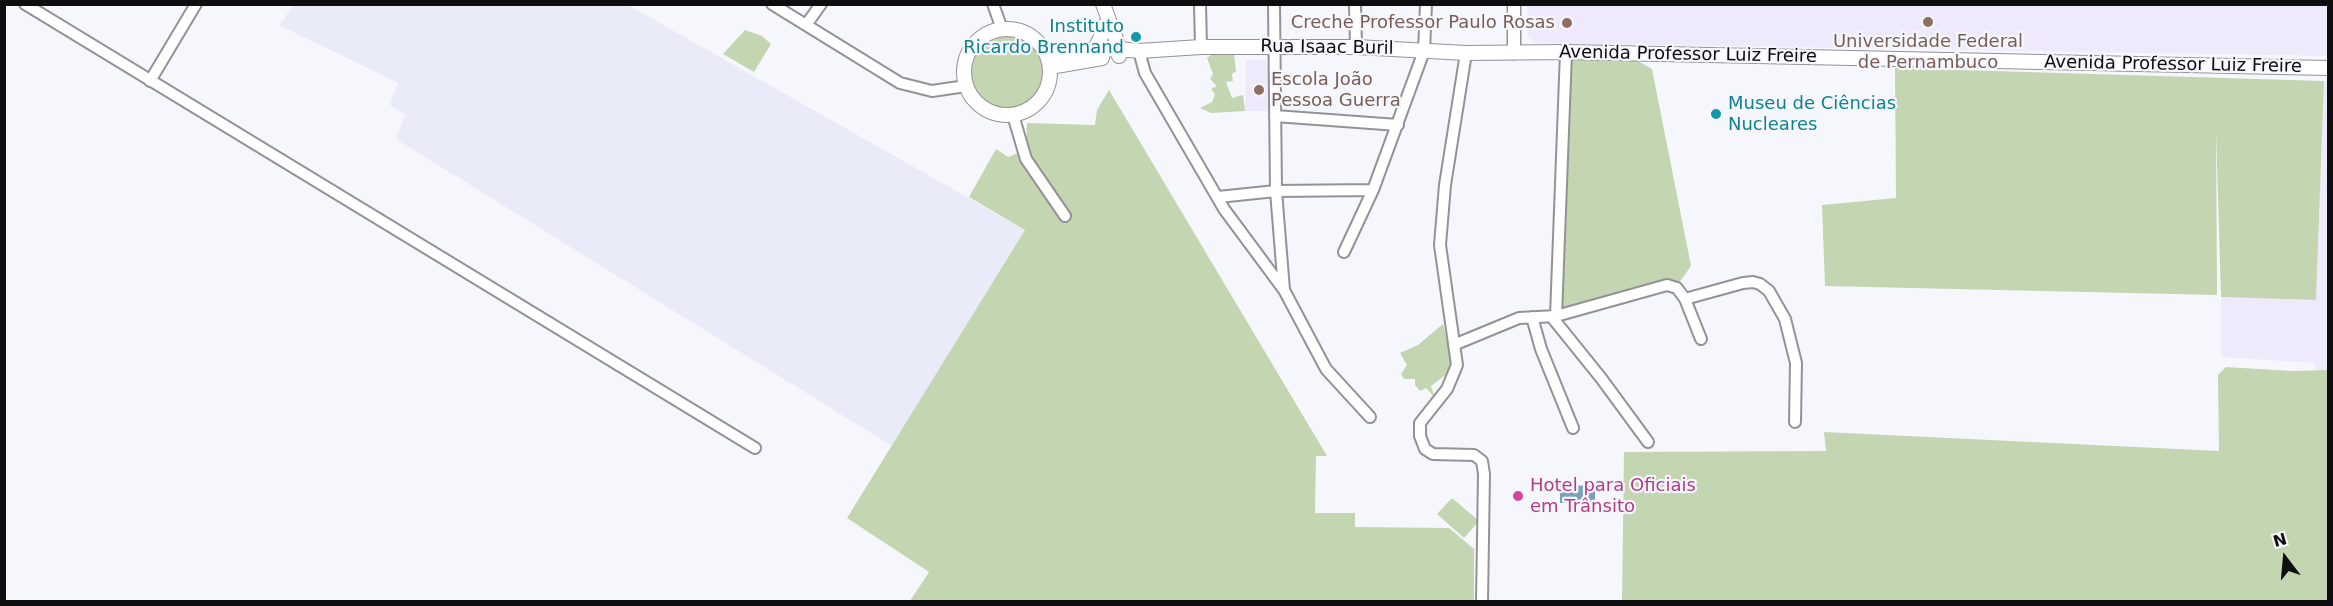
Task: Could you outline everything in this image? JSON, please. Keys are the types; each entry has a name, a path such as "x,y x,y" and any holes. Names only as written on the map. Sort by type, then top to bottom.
{"main road":[{"path":"1103,4 1119,52"},
{"path":"1094,50 1103,27 1108,22"},
{"path":"1010,29 1034,38 1045,51 1050,67 1049,83 1042,98 1029,110 1013,115 996,114 981,107 966,86 964,69 968,53 986,35 1010,29"},
{"name":"Rua Isaac Buril","path":"1045,51 1094,50 1133,55 1139,51 1201,47 1274,46 1514,53"},
{"name":"Rua Isaac Buril","path":"1050,67 1119,52"},
{"name":"Avenida Professor Luiz Freire","path":"1514,53 1566,52 2328,68"}],"street":[{"path":"25,4 755,448"},
{"path":"150,81 196,4"},
{"path":"772,4 900,83 932,91 966,86"},
{"path":"806,25 821,4"},
{"path":"993,4 1002,30"},
{"path":"1200,4 1201,47"},
{"path":"1274,4 1276,191 1284,290"},
{"path":"1355,4 1356,47"},
{"path":"1344,252 1373,190 1424,51 1426,4"},
{"path":"1514,4 1514,53"},
{"path":"1139,51 1145,73 1224,209 1284,290 1326,369 1370,417"},
{"path":"1566,52 1554,316 1648,442"},
{"path":"1466,53 1445,185 1440,245 1456,344 1457,364 1447,389 1420,423 1420,436 1425,449 1433,454 1474,455 1482,461 1484,474 1482,602"},
{"path":"1013,115 1026,159 1065,216"},
{"path":"1275,116 1398,125"},
{"path":"1218,197 1276,191 1373,190"},
{"path":"1685,299 1743,283 1760,284 1769,291 1785,319 1796,363 1795,422"},
{"path":"1456,344 1503,323 1532,317 1554,316 1667,285 1677,288 1685,299 1701,339"},
{"path":"1532,317 1541,349 1573,428"}],"shaded area":[{"path":"294,5 628,5 1025,230 892,446 396,139 405,115 390,105 398,83 279,25"},
{"name":"Universidade Federal de Pernambuco","path":"1527,5 2328,5 2328,56 1537,43 1528,37"},
{"name":"Escola João Pessoa Guerra","path":"1246,60 1265,60 1271,69 1272,111 1245,111"},
{"path":"2324,81 2328,81 2328,428 2314,427 2315,363 2221,357 2221,297 2316,300"}],"green space":[{"path":"745,30 762,36 771,44 754,72 723,54"},
{"path":"1007,35 1028,41 1038,51 1044,72 1038,93 1028,103 1007,109 986,103 976,93 970,72 976,51 986,41"},
{"path":"1566,52 1626,54 1652,69 1691,266 1676,287 1571,315 1559,305"},
{"path":"1234,54 1236,71 1232,74 1233,81 1226,82 1232,98 1243,95 1245,111 1211,113 1200,108 1212,102 1215,94 1211,89 1217,86 1210,79 1213,74 1207,58 1211,55"},
{"path":"1895,68 2324,81 2316,300 2221,297 2216,130 2217,295 1825,286 1822,205 1896,198"},
{"path":"1109,90 1327,456 1316,456 1315,513 1355,513 1355,527 1449,528 1474,549 1474,601 910,601 929,572 847,518 1025,230 969,197 996,149 1008,157 1026,150 1027,123 1095,125 1097,110"},
{"path":"1443,324 1450,354 1451,371 1431,386 1435,398 1426,388 1420,391 1415,385 1415,379 1404,379 1401,374 1407,365 1400,353 1418,345"},
{"path":"2226,367 2292,371 2328,370 2328,601 1622,601 1624,452 1826,451 1824,432 2219,451 2218,375"},
{"path":"1452,498 1479,521 1464,538 1437,514"}],"water":[{"path":"1560,485 1595,486 1595,503 1560,503"}],"place":[{"name":"Universidade Federal de Pernambuco","path":"1928,22"},
{"name":"Creche Professor Paulo Rosas","path":"1567,23"},
{"name":"Instituto Ricardo Brennand","path":"1136,37"},
{"name":"Escola João Pessoa Guerra","path":"1259,90"},
{"name":"Museu de Ciências Nucleares","path":"1716,114"},
{"name":"Hotel para Oficiais em Trânsito","path":"1518,496"}]}
